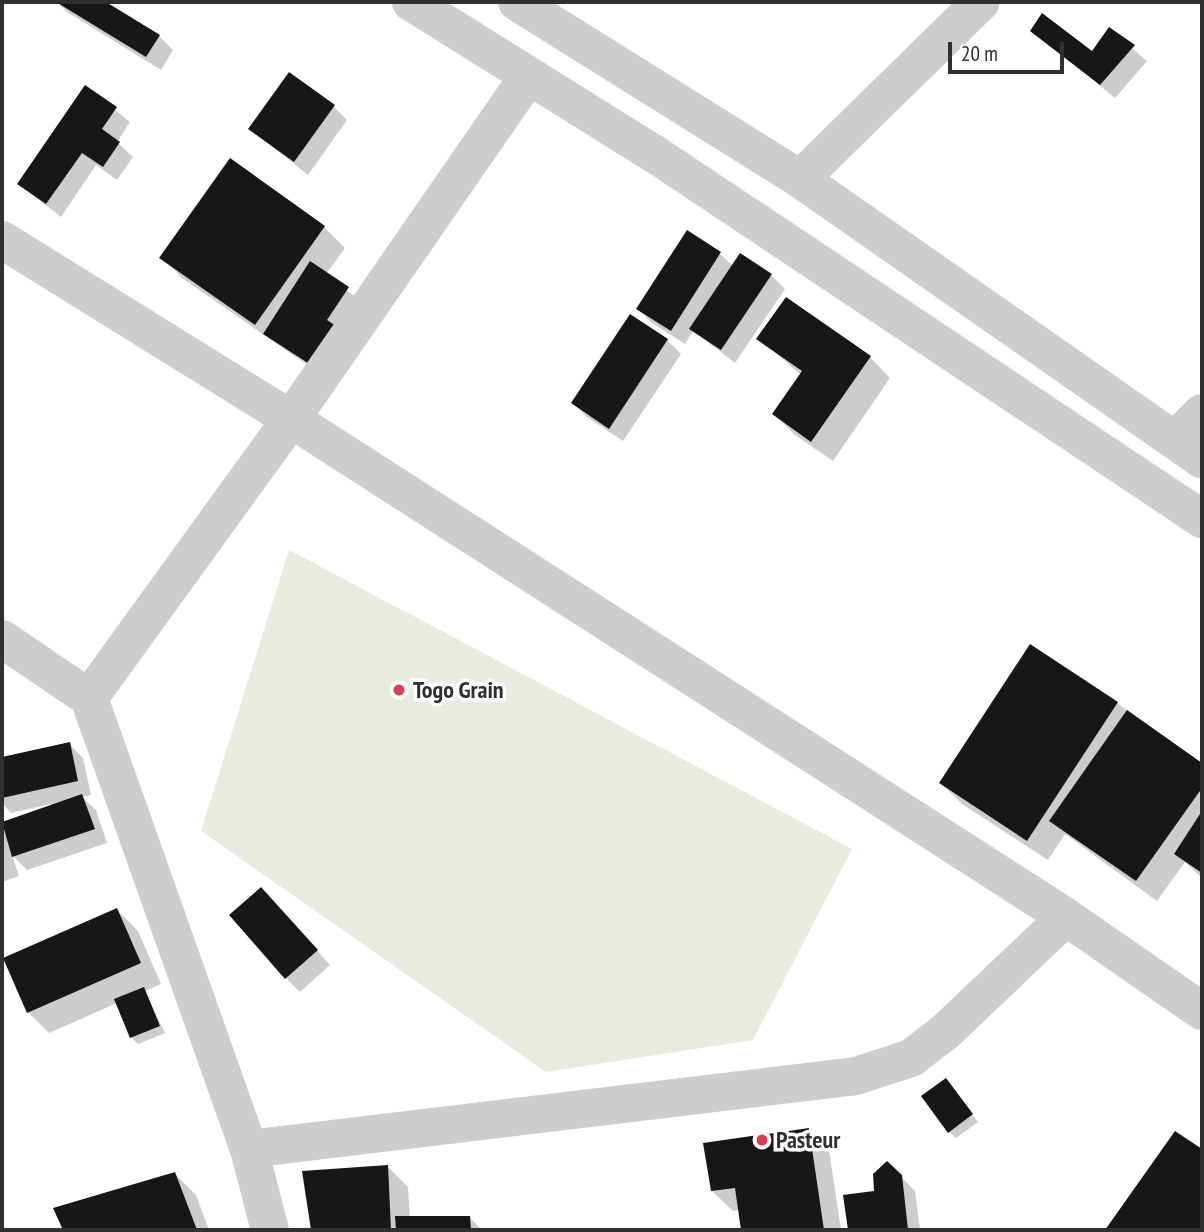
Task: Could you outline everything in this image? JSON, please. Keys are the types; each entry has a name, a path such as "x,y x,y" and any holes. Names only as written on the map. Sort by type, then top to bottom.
{"street":[{"path":"411,2 653,153 1202,519"},
{"path":"517,2 800,179 1189,450"},
{"path":"800,179 981,2"},
{"path":"89,698 291,419 560,27"},
{"path":"2,240 291,419 1066,917 1202,1011"},
{"path":"1144,480 1189,450 1202,413"},
{"path":"2,639 89,698 249,1149 270,1230"},
{"path":"249,1149 856,1076 911,1058 945,1032 1066,917"}],"shaded area":[{"name":"Togo Grain","path":"289,550 852,849 753,1040 546,1072 201,831"}],"building":[{"path":"56,2 106,2 160,35 146,57"},
{"path":"1042,13 1092,51 1109,27 1135,45 1100,85 1030,31"},
{"path":"289,72 335,105 294,162 248,129"},
{"path":"85,85 117,107 102,129 120,142 103,167 82,153 46,204 17,184"},
{"path":"230,158 325,226 255,325 159,258"},
{"path":"687,230 721,252 671,331 636,309"},
{"path":"740,253 772,274 721,350 689,329"},
{"path":"310,261 349,287 327,320 339,328 314,367 263,334"},
{"path":"786,297 871,356 811,442 772,414 802,371 756,339"},
{"path":"630,314 668,339 609,429 571,403"},
{"path":"1030,644 1118,702 1027,841 939,783"},
{"path":"1127,710 1202,763 1202,788 1136,881 1049,821"},
{"path":"70,742 78,781 2,798 2,757"},
{"path":"82,794 95,829 12,857 2,822"},
{"path":"1202,811 1202,873 1174,854"},
{"path":"261,887 318,950 285,979 229,915"},
{"path":"117,908 141,963 27,1013 3,958"},
{"path":"144,987 160,1026 130,1038 114,999"},
{"path":"946,1078 973,1114 948,1133 921,1096"},
{"path":"809,1128 824,1230 741,1230 735,1188 711,1191 703,1143"},
{"path":"1175,1131 1202,1149 1202,1230 1105,1230"},
{"path":"887,1161 902,1175 908,1230 848,1230 843,1195 874,1191 873,1174"},
{"path":"388,1165 391,1230 311,1230 302,1171"},
{"path":"175,1172 197,1230 63,1230 53,1208"},
{"path":"395,1216 470,1216 471,1230 396,1230"}],"place":[{"name":"Togo Grain","path":"399,690"},
{"name":"Pasteur","path":"762,1140"}]}
